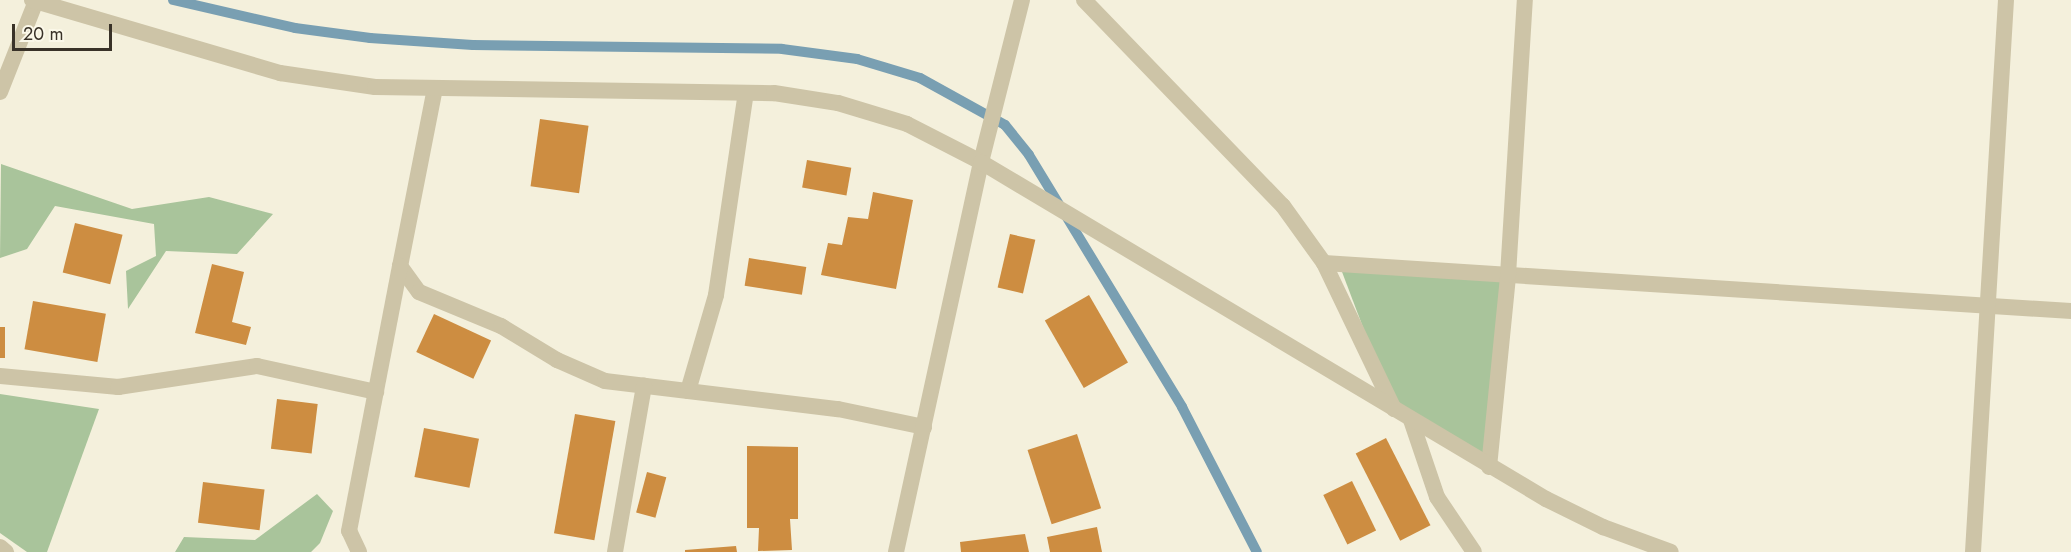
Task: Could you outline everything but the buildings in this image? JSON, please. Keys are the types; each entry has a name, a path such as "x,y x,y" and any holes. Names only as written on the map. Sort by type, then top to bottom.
{"street":[{"path":"896,552 981,162 1022,0"},
{"path":"1084,0 1283,206 1324,263 1394,409"},
{"path":"1489,467 1508,275 1525,0"},
{"path":"1973,552 2006,0"},
{"path":"0,92 34,1 280,74 375,87 774,93 838,103 907,124 981,162 1489,467 1603,527 1671,552"},
{"path":"358,552 349,531 435,88"},
{"path":"688,391 716,295 747,93"},
{"path":"1324,263 2071,311"},
{"path":"400,266 420,292 501,326 557,360 605,381 838,410 924,427"},
{"path":"0,376 118,387 257,366 376,392"},
{"path":"615,552 644,386"},
{"path":"1411,420 1437,497 1474,552"},
{"path":"0,547 6,552"}],"green space":[{"path":"1,164 132,209 209,197 273,214 237,254 166,251 128,309 126,271 156,256 154,224 55,206 27,249 0,258"},
{"path":"1339,264 1508,275 1489,467 1394,409"},
{"path":"0,394 99,409 47,552 27,552 0,533"},
{"path":"317,494 333,511 320,543 311,552 175,552 184,537 255,540"}],"waterway":[{"path":"173,0 295,28 370,38 473,45 782,49 857,59 920,78 1005,125 1029,155 1182,407 1257,552"}]}
